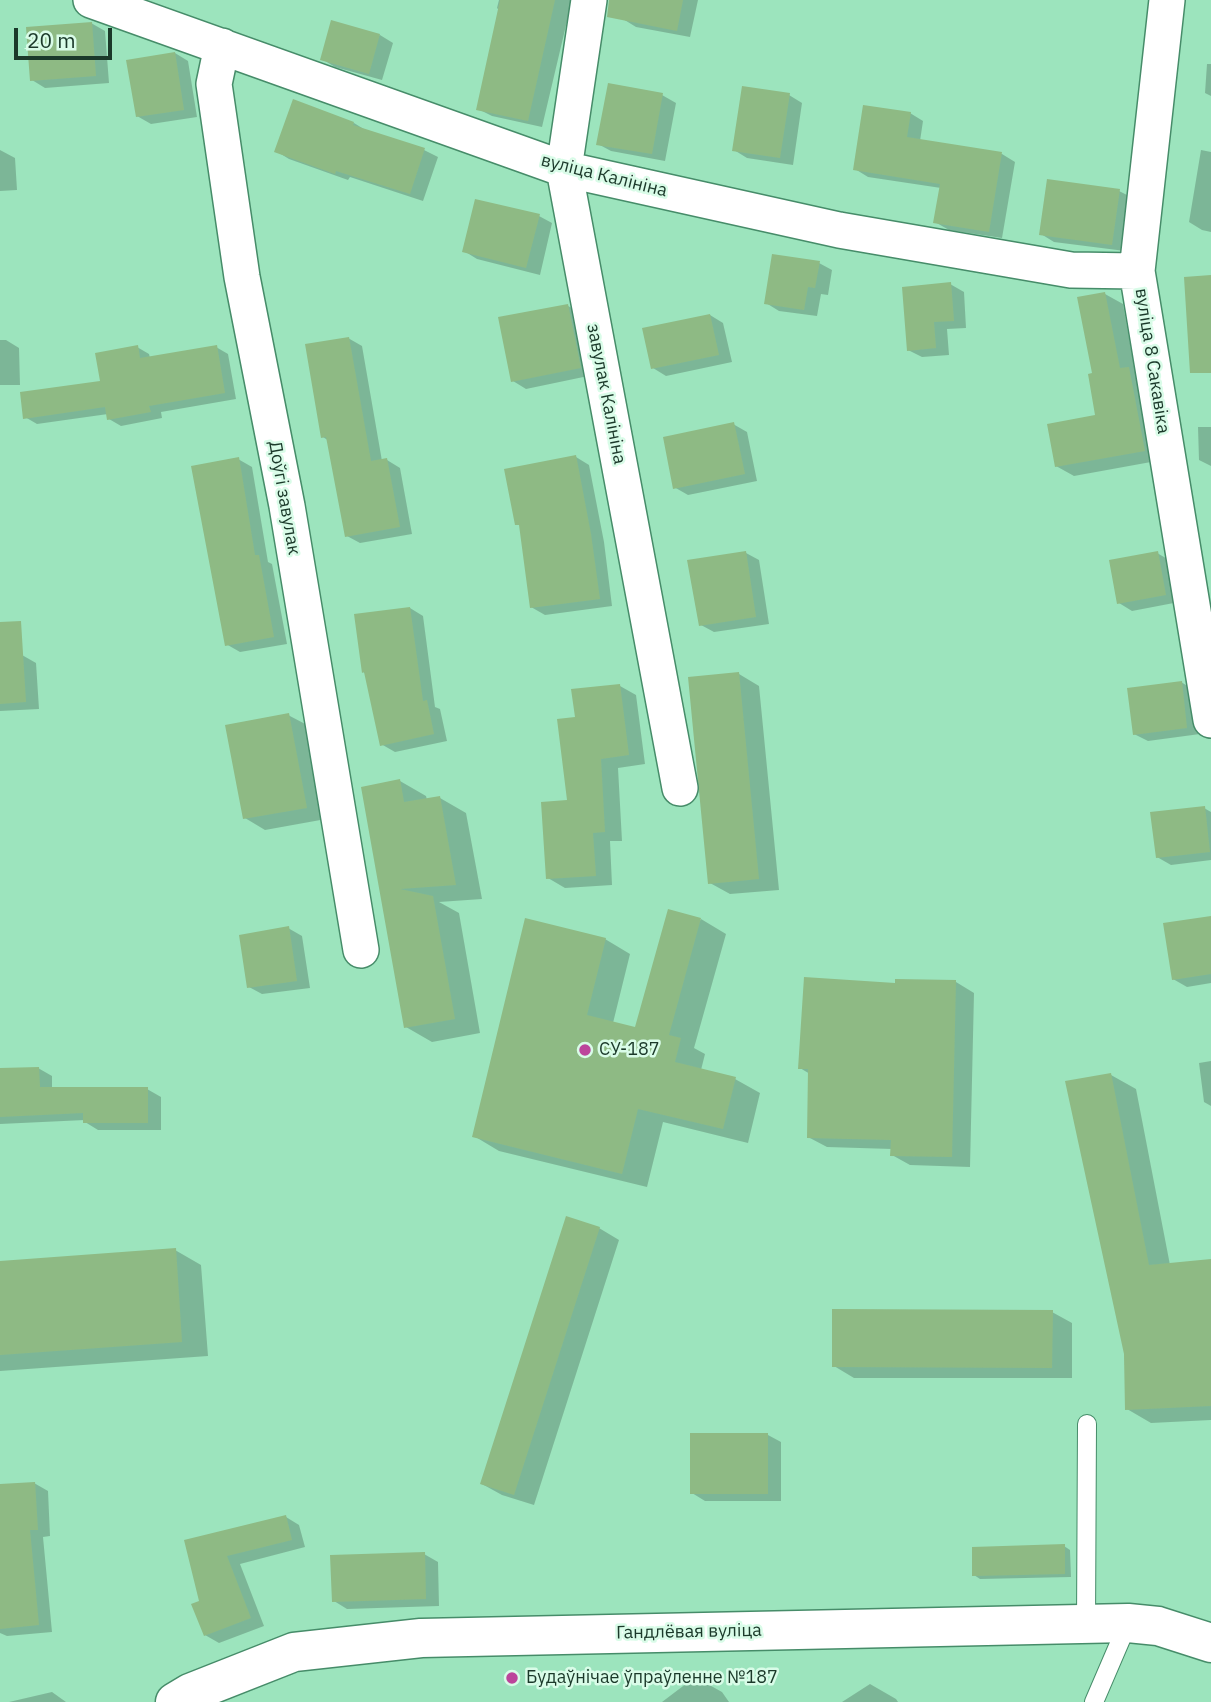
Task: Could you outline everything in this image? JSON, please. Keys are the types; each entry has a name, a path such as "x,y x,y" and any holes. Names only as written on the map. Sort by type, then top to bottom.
{"street":[{"name":"вуліца Калініна","path":"91,0 564,169 839,230 1071,270 1137,271"},
{"name":"завулак Калініна","path":"589,0 564,169 680,788"},
{"name":"вуліца 8 Сакавіка","path":"1167,0 1137,271 1211,720"},
{"name":"Доўгі завулак","path":"222,46 214,84 242,277 287,506 361,950"},
{"name":"Гандлёвая вуліца","path":"174,1702 190,1693 294,1652 395,1640 1128,1623 1158,1626 1211,1643"}],"lane":[{"path":"1086,1624 1087,1424"},
{"path":"1094,1702 1128,1623"}],"building":[{"path":"500,0 555,0 528,121 476,110"},
{"path":"609,0 683,0 677,31 607,17"},
{"path":"331,20 380,34 369,74 320,60"},
{"path":"92,22 96,76 30,81 26,27"},
{"path":"175,52 184,110 136,117 126,60"},
{"path":"608,83 663,93 652,154 596,145"},
{"path":"742,86 790,93 780,158 732,151"},
{"path":"293,99 354,122 353,125 425,148 410,194 336,171 335,174 274,152"},
{"path":"863,105 911,112 907,137 1002,152 989,232 933,223 940,184 853,170"},
{"path":"1047,179 1120,189 1112,245 1039,235"},
{"path":"475,199 540,214 526,268 462,252"},
{"path":"772,254 820,261 815,288 808,287 804,310 764,304"},
{"path":"1211,275 1211,373 1190,373 1184,277"},
{"path":"951,282 954,321 934,322 936,348 907,351 902,287"},
{"path":"1105,292 1120,368 1129,367 1145,451 1055,467 1047,424 1095,415 1088,374 1092,373 1077,297"},
{"path":"568,304 581,368 511,382 498,317"},
{"path":"710,314 719,355 651,369 642,328"},
{"path":"349,337 371,461 387,458 400,527 345,537 326,437 321,438 305,344"},
{"path":"138,345 140,358 217,345 225,393 149,406 151,412 107,420 105,407 23,419 20,392 100,381 95,353"},
{"path":"734,422 745,474 673,489 663,437"},
{"path":"576,455 600,599 530,608 519,525 515,525 504,469"},
{"path":"239,457 255,555 259,555 274,637 225,646 191,466"},
{"path":"746,551 756,617 699,626 687,560"},
{"path":"1158,551 1166,595 1117,604 1109,560"},
{"path":"410,607 423,701 427,700 434,734 380,746 364,672 362,673 354,614"},
{"path":"21,621 26,702 0,704 0,622"},
{"path":"739,672 759,879 708,884 688,677"},
{"path":"1182,681 1187,728 1133,735 1127,688"},
{"path":"620,684 629,755 601,759 605,832 593,833 596,876 546,879 541,802 567,800 557,719 575,717 571,689"},
{"path":"289,713 307,808 243,819 225,725"},
{"path":"400,779 404,802 440,796 456,885 400,889 433,896 455,1019 404,1028 361,787"},
{"path":"1205,806 1210,852 1156,858 1150,812"},
{"name":"СУ-187","path":"668,909 701,918 669,1035 681,1038 675,1062 736,1077 723,1129 638,1109 622,1174 472,1137 525,918 606,938 587,1015 635,1027"},
{"path":"1211,916 1211,974 1172,980 1163,923"},
{"path":"289,926 297,981 247,988 239,935"},
{"path":"804,977 895,983 895,979 956,980 952,1157 890,1156 891,1140 807,1138 808,1069 798,1069"},
{"path":"39,1067 40,1087 148,1087 148,1123 83,1123 83,1113 0,1117 0,1068"},
{"path":"1111,1073 1149,1265 1211,1259 1211,1406 1125,1410 1124,1354 1065,1081"},
{"path":"566,1216 600,1227 514,1495 480,1484"},
{"path":"176,1248 182,1342 0,1355 0,1261"},
{"path":"832,1309 1053,1310 1052,1368 832,1367"},
{"path":"690,1433 768,1433 768,1494 690,1494"},
{"path":"35,1482 38,1530 30,1530 39,1625 0,1629 0,1484"},
{"path":"286,1515 292,1540 227,1556 251,1618 204,1636 191,1604 199,1601 184,1540"},
{"path":"1065,1544 1065,1574 972,1576 972,1547"},
{"path":"425,1552 426,1599 332,1602 330,1555"}],"place":[{"name":"СУ-187","path":"585,1050"},
{"name":"Будаўнічае ўпраўленне №187","path":"512,1678"}]}
